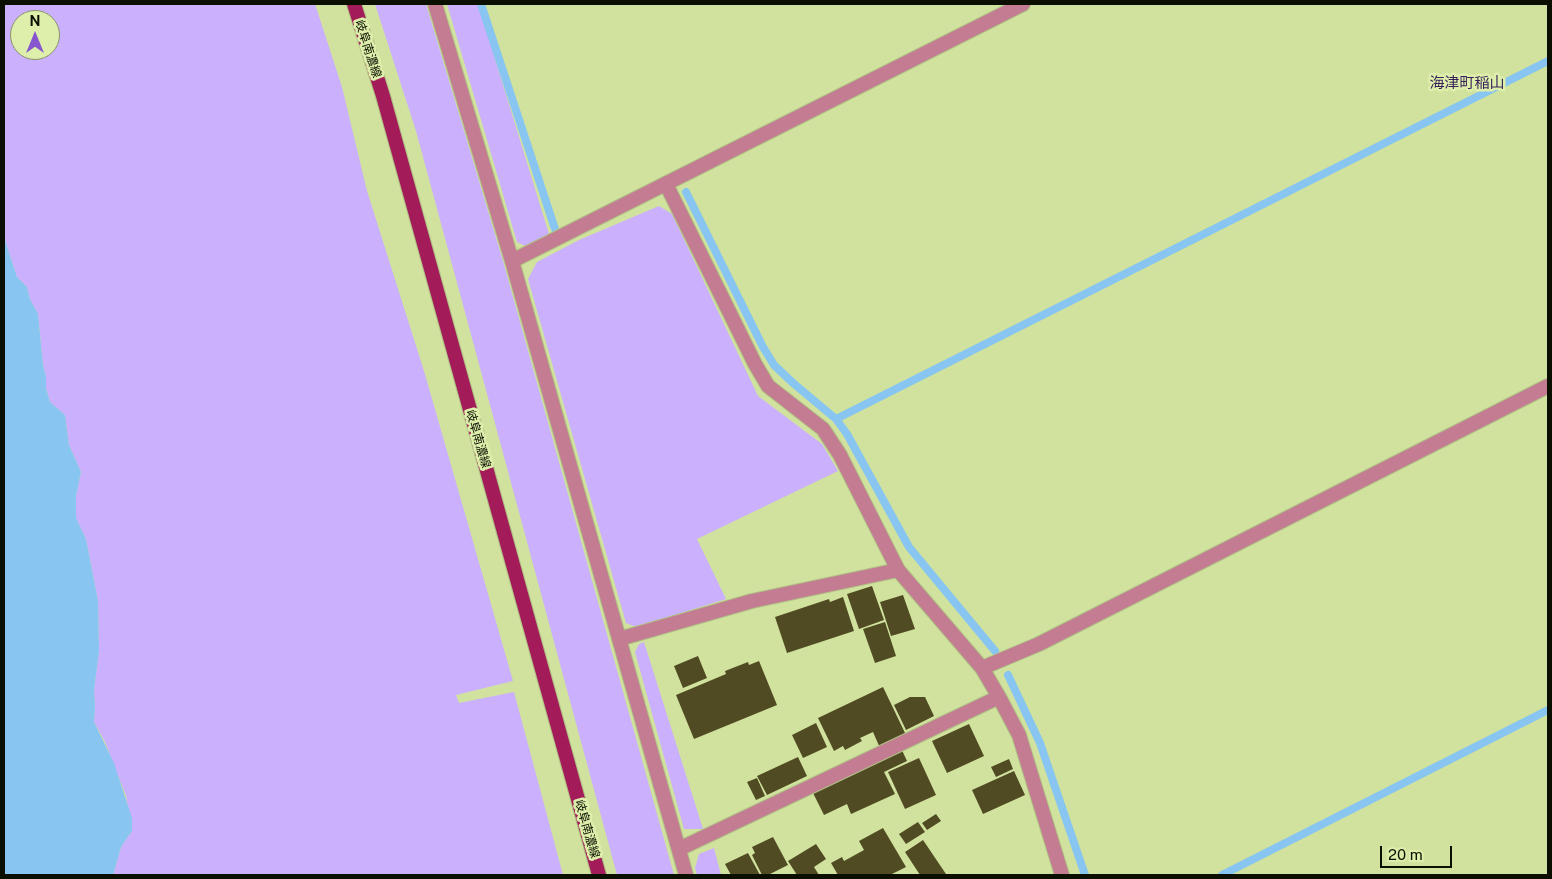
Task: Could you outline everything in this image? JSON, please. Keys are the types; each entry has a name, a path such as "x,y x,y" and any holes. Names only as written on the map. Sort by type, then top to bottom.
{"main road":[{"name":"岐阜南濃線","path":"354,4 386,106 599,875"}],"street":[{"path":"435,4 512,261 686,875"},
{"path":"512,261 1022,4"},
{"path":"666,184 751,356 768,386 822,429 840,455 898,570 982,668 999,697 1018,735 1062,875"},
{"path":"982,668 1039,644 1548,386"},
{"path":"619,640 752,601 898,570"},
{"path":"679,849 999,697"}],"shaded area":[{"path":"4,4 315,4 342,87 367,191 424,371 513,681 456,695 459,703 514,692 563,875 113,875 121,847 132,831 126,796 105,742 94,722 94,690 99,651 98,601 86,539 76,518 76,496 81,472 69,445 65,415 50,402 46,388 38,314 30,299 27,287 17,277 4,237"},
{"path":"375,4 426,4 503,261 674,875 617,875 416,131"},
{"path":"447,4 478,4 549,234 525,246 517,242"},
{"path":"659,206 672,214 758,396 822,444 838,471 697,539 726,599 636,627 626,623 528,279 537,262 579,240"},
{"path":"644,642 703,829 684,829 635,652 639,644"},
{"path":"714,848 721,875 697,875 695,868 699,854"}],"water":[{"path":"4,237 17,277 27,287 30,299 38,314 46,388 50,402 65,415 69,445 81,472 76,496 76,518 86,539 98,601 99,651 94,690 94,722 114,763 132,818 132,831 121,847 113,875 4,875"}],"building":[{"path":"872,586 884,620 859,629 847,594"},
{"path":"903,595 915,629 891,636 880,602"},
{"path":"843,597 854,631 787,653 775,617 829,599 830,602"},
{"path":"885,622 896,656 875,663 863,629"},
{"path":"698,656 707,678 683,688 674,666"},
{"path":"759,661 777,705 694,739 676,695 726,674 725,671 748,662 749,665"},
{"path":"883,687 906,735 880,748 873,732 860,738 862,741 845,750 843,746 834,751 818,718"},
{"path":"910,697 925,697 934,716 906,730 894,705"},
{"path":"816,723 827,747 803,758 792,735"},
{"path":"969,724 984,756 947,773 932,741"},
{"path":"901,748 907,761 884,772 895,794 851,814 847,804 824,815 813,793 860,771 858,767"},
{"path":"798,757 807,776 767,795 757,776"},
{"path":"919,758 936,795 905,809 888,772"},
{"path":"1009,759 1013,769 996,777 991,767"},
{"path":"1014,771 1025,795 983,814 972,790"},
{"path":"757,778 765,796 756,800 747,782"},
{"path":"936,814 941,821 927,830 922,823"},
{"path":"918,822 925,832 906,844 899,834"},
{"path":"883,828 906,867 890,875 838,875 831,863 842,857 844,861 864,850 859,841"},
{"path":"773,837 788,865 768,875 762,875 752,855 755,853 752,847"},
{"path":"923,840 946,874 920,875 905,852"},
{"path":"816,844 826,859 814,867 819,875 797,875 788,861"},
{"path":"748,853 760,875 731,875 725,864"}],"waterway":[{"path":"481,4 555,229"},
{"path":"836,419 1548,61"},
{"path":"686,192 763,347 774,365 836,419 847,434 909,547 995,651"},
{"path":"1008,675 1040,743 1085,875"},
{"path":"1222,875 1548,710"}],"district":[{"name":"海津町稲山","path":"1467,83"}]}
